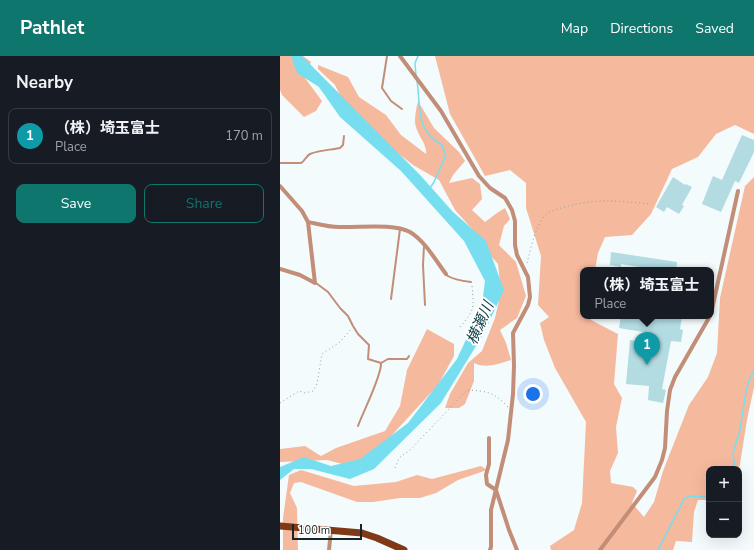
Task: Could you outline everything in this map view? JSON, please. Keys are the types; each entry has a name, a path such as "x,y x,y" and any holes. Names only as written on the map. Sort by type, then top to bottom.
{"main road":[{"path":"280,526 362,533 404,550"}],"street":[{"path":"400,56 441,111 479,176 490,188 504,198 512,210 515,221 515,245 517,255 528,277 530,297 528,305 513,333 513,394 508,440 491,510 490,550"},
{"path":"280,186 302,211 308,222 315,283"},
{"path":"714,297 738,191"},
{"path":"308,222 338,227 377,227 400,229 408,232 424,246 446,274"},
{"path":"280,269 300,275 315,283"},
{"path":"600,550 655,477 666,448 666,411 670,390 675,377 708,319"},
{"path":"489,438 489,464 486,474 487,484 496,490 508,530 517,550"},
{"path":"329,550 331,530"}],"lane":[{"path":"387,56 382,88 391,101 402,109"},
{"path":"280,163 301,163 304,162 307,156 312,153 340,148 343,145 344,136"},
{"path":"391,299 400,229"},
{"path":"424,246 424,305"},
{"path":"446,274 451,278 472,282"},
{"path":"315,283 328,292 348,316 358,334 369,345 368,358 381,362 388,359 407,359 409,356"},
{"path":"358,426 381,367 381,362"}],"path":[{"path":"525,270 534,238 543,218 548,213 571,205 599,200 650,204"},
{"path":"460,327 473,311 474,304 472,282"},
{"path":"280,403 299,391 305,393 313,391 317,384 322,354 340,342 353,326"},
{"path":"395,468 399,458 410,450 467,390 483,391 499,397 511,411"}],"shaded area":[{"path":"280,56 303,56 311,62 305,78 322,101 316,111 304,117 282,95 280,90"},
{"path":"435,56 754,56 754,134 735,125 716,134 698,157 672,169 651,214 632,235 605,237 598,253 596,267 580,267 580,319 591,319 618,334 614,384 622,398 616,427 618,453 610,471 611,483 633,487 637,491 632,503 644,517 654,502 663,471 689,405 708,377 717,353 720,298 745,186 754,177 754,387 740,466 706,466 706,500 698,500 694,512 692,542 676,541 673,550 551,550 550,546 574,530 582,503 586,422 555,368 544,340 540,323 549,317 538,305 541,256 526,208 526,183 510,170 485,176 450,114"},
{"path":"318,65 348,77 359,97 386,115 401,135 426,154 415,123 418,101 434,128 459,152 465,161 453,175 449,183 472,178 480,184 482,199 472,210 485,222 505,208 510,219 504,226 499,245 516,262 526,296 517,318 500,330 511,360 488,366 474,363 474,381 465,404 459,408 445,408 450,394 468,363 482,351 495,318 501,292 498,264 484,248 472,229 455,210 439,180 413,165 371,132 348,111 335,85 318,69"},
{"path":"427,329 454,344 454,356 438,385 381,447 350,466 327,460 280,462 280,449 305,446 321,456 336,448 385,431 400,406 407,370"},
{"path":"481,466 487,470 458,480 436,493 420,498 400,498 373,502 357,502 301,482 294,483 290,493 297,508 298,550 283,550 283,518 289,475 301,470 354,486 396,482 417,475 432,479"}],"water":[{"name":"横瀬川","path":"291,56 302,56 421,176 453,212 486,241 504,290 484,333 441,403 374,469 350,479 311,469 294,469 280,480 280,467 304,457 331,466 360,459 408,423 457,359 482,305 485,281 464,241 401,171 340,117 319,87 297,73"}],"building":[{"path":"742,135 754,140 754,152 739,183 735,181 721,212 702,204 713,176 722,180"},
{"path":"673,177 685,185 686,184 692,187 682,205 684,206 679,214 667,207 664,212 656,207"},
{"path":"611,252 677,262 676,267 640,267 621,264 621,267 610,265"},
{"path":"620,319 682,319 680,329 683,330 681,342 671,341 662,389 666,390 663,403 648,400 649,386 626,384 630,340 647,343 649,333 619,328"}],"waterway":[{"path":"416,76 415,63 418,56"},
{"path":"417,81 423,125 433,139 442,145 446,155 430,188"},
{"path":"735,466 733,453 740,430 746,391 749,380 754,371"},
{"path":"658,550 684,499 691,496 706,497"}],"place":[{"name":"（株）埼玉富士","path":"647,365"}]}
